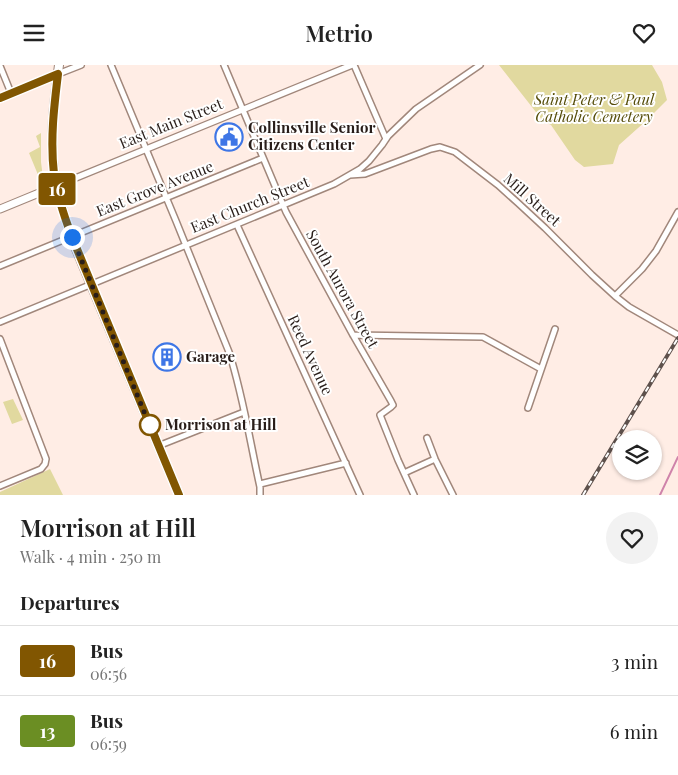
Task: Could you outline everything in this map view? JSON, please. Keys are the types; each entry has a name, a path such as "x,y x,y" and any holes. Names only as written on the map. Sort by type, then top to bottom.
{"main road":[{"path":"59,65 54,101 52,139 56,186 65,218 91,285 179,495"},
{"path":"0,98 58,74"},
{"name":"East Main Street","path":"0,209 56,186"}],"street":[{"path":"58,74 80,65"},
{"path":"111,65 229,352 260,484 260,495"},
{"name":"South Aurora Street","path":"224,65 283,206 393,405 380,415 414,495"},
{"path":"353,65 386,139"},
{"name":"East Main Street","path":"56,186 353,65"},
{"name":"East Church Street","path":"0,322 334,184 369,161 377,153 388,136 416,109 480,65"},
{"path":"0,66 11,93"},
{"name":"Mill Street","path":"350,175 365,174 440,147 455,152 498,185 615,296 629,307 678,335"},
{"name":"East Grove Avenue","path":"0,266 263,158"},
{"path":"615,296 642,269 656,251 678,212"},
{"name":"Reed Avenue","path":"237,225 360,495"},
{"path":"528,408 554,329"},
{"path":"353,335 483,337 541,369"},
{"path":"0,339 46,459 41,469 0,486"},
{"path":"158,446 244,412"},
{"path":"427,438 452,495"},
{"path":"404,473 435,459"},
{"path":"260,484 346,463"}],"green space":[{"name":"Saint Peter & Paul Catholic Cemetery","path":"499,65 652,65 662,82 667,100 619,145 613,164 584,167 575,160 551,125 543,121"},
{"path":"41,133 43,178 41,182 29,153 40,147 36,136"},
{"path":"13,399 23,420 12,424 3,402"},
{"path":"50,469 63,495 0,495 0,492"}],"waterway":[{"path":"660,495 678,457"}],"railway":[{"path":"583,495 678,338"}],"bus line":[{"name":"16","path":"0,98 58,74 54,101 52,139 54,175 62,208 72,237 179,495"}],"place":[{"name":"Collinsville Senior Citizens Center","path":"229,137"},
{"name":"Garage","path":"167,357"},
{"name":"Morrison at Hill","path":"150,425"}],"route":[{"path":"72,237 152,431 150,425"}]}
